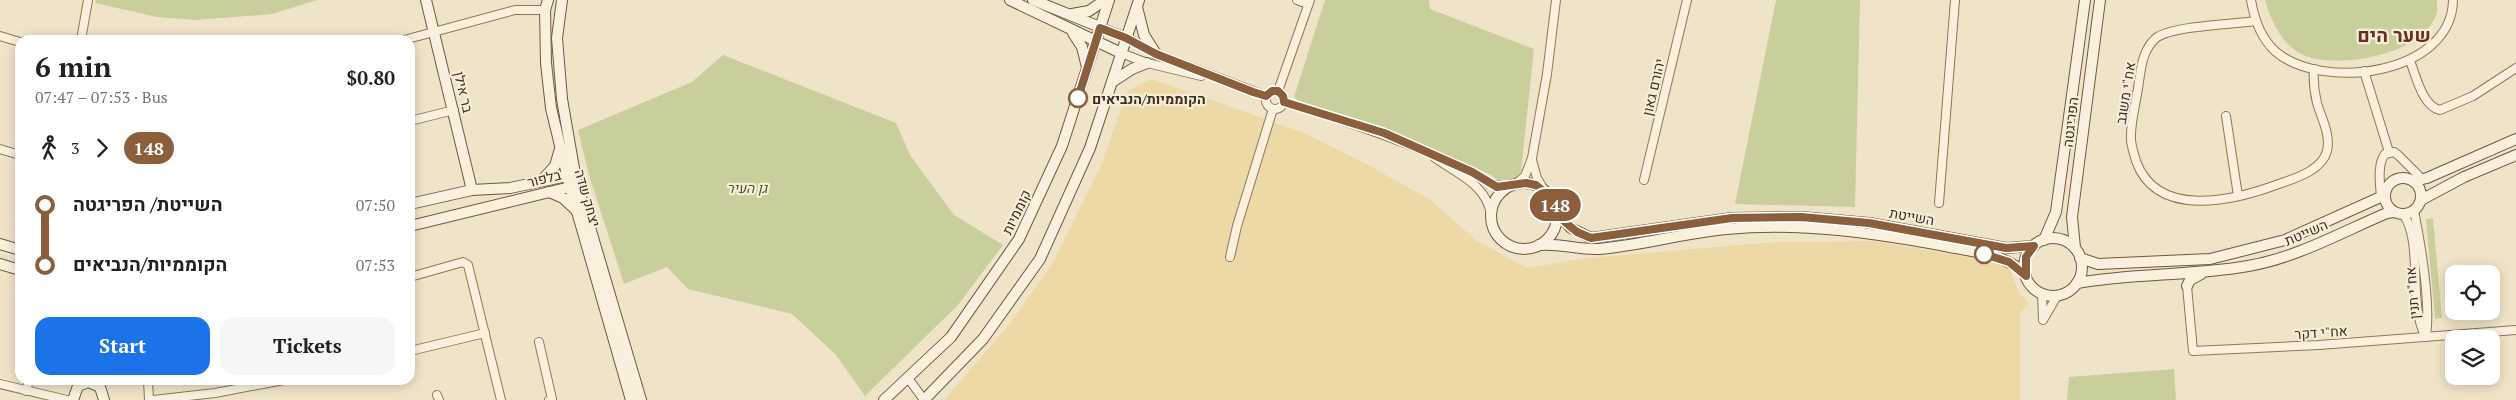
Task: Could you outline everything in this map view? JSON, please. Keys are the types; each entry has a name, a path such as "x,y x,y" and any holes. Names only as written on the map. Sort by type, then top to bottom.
{"street":[{"path":"82,35 88,0"},
{"name":"בר אילן","path":"426,0 436,33 472,190"},
{"path":"512,0 515,10"},
{"name":"יצחק שדה","path":"562,0 558,47 562,100 576,210 631,400"},
{"path":"1010,0 1121,53 1148,63 1226,82"},
{"path":"1033,0 1126,38 1156,54 1266,96"},
{"path":"1070,14 1089,11 1105,0"},
{"name":"קוממיות","path":"884,400 951,337 1019,240 1062,146 1109,0"},
{"path":"1278,91 1309,2 1297,0"},
{"path":"1491,215 1496,198 1525,176 1532,158 1547,74 1556,0"},
{"name":"יהורם גאון","path":"1644,180 1687,0"},
{"path":"1939,203 1954,0"},
{"name":"הפריגטה","path":"2044,240 2056,212 2085,0"},
{"name":"הפריגטה","path":"2075,248 2072,217 2100,0"},
{"path":"2251,0 2256,21 2267,42 2284,58 2314,69 2364,71 2392,66 2410,60 2426,50 2444,30 2449,20 2453,0"},
{"path":"908,378 924,400 983,339 1040,259 1090,148 1138,3"},
{"path":"1138,3 1144,35 1156,54"},
{"path":"415,38 515,10 546,5"},
{"name":"יצחק שדה","path":"546,5 546,63 560,148 641,400"},
{"name":"אח\"י משגב","path":"2256,21 2173,31 2157,37 2144,51 2131,136 2140,171 2153,188 2174,198 2196,201 2238,196 2293,179 2314,168 2323,161 2328,150 2327,135 2316,101 2313,84 2314,69"},
{"path":"1070,30 1082,47 1087,68"},
{"path":"0,36 15,40"},
{"path":"2410,60 2426,100 2431,106 2440,110 2473,96 2516,68"},
{"path":"1112,82 1132,69 1148,63"},
{"path":"2364,71 2389,152"},
{"path":"1272,91 1278,91 1283,96 1284,102 1280,108 1273,109 1266,103 1266,96 1272,91"},
{"path":"1284,102 1354,123 1419,148 1472,172 1497,187 1526,183 1544,190"},
{"path":"1230,257 1237,226 1273,109"},
{"path":"415,120 454,110"},
{"path":"2226,116 2238,196"},
{"path":"2383,196 2386,188 2394,180 2406,178 2418,180 2516,139"},
{"path":"542,180 554,166 560,148"},
{"path":"1419,148 1481,190 1488,200 1497,234 1504,242 1523,249 1539,245 1552,232 1556,224 1556,210 1551,197 1537,178 1532,158"},
{"path":"0,149 15,154"},
{"path":"2389,152 2398,155 2418,180 2421,200"},
{"path":"2389,152 2382,157 2380,180 2383,196 2388,206 2398,213 2414,211 2421,200 2516,155"},
{"name":"בלפור","path":"415,203 472,190 510,188 542,180 571,181"},
{"name":"בלפור","path":"415,225 548,192 571,181"},
{"path":"548,192 563,198 576,210"},
{"name":"השייטת","path":"2080,258 2098,264 2210,259 2284,240 2383,196"},
{"name":"השייטת","path":"1556,210 1571,228 1591,238 1732,218 1801,217 1869,223 2006,248 2034,246"},
{"name":"אח\"י תנין","path":"2414,211 2422,264 2427,324 2426,336"},
{"name":"השייטת","path":"2077,283 2098,279 2202,273 2276,260 2387,212 2398,213"},
{"name":"אח\"י תנין","path":"2398,213 2408,224 2414,260 2419,325 2426,336"},
{"name":"השייטת","path":"1539,245 1557,244 1597,249 1728,229 1772,227 1824,228 1899,237 1989,255 2009,262 2026,276"},
{"path":"2061,239 2075,248 2080,258 2081,275 2077,283 2072,290 2058,296 2042,294 2029,284 2026,276 2026,257 2034,246 2044,240 2061,239"},
{"path":"0,244 15,248"},
{"path":"415,276 463,262 468,265 501,400"},
{"path":"0,264 15,268"},
{"path":"2181,273 2187,286"},
{"path":"2187,286 2190,280 2202,273"},
{"name":"אח\"י דקר","path":"2187,286 2193,351 2516,330"},
{"path":"2042,294 2042,320 2058,296"},
{"path":"415,350 485,333"},
{"path":"539,342 552,399 549,400"},
{"path":"0,384 67,400"},
{"path":"26,390 28,385"},
{"path":"72,400 80,385"},
{"path":"96,385 100,387 104,400"},
{"path":"148,385 148,400"},
{"path":"154,400 215,393 257,385"}],"green space":[{"path":"96,0 317,0 272,14 195,20 157,17 95,3"},
{"path":"1325,0 1429,0 1430,9 1534,49 1521,172 1513,180 1501,182 1491,175 1412,140 1299,101 1294,97"},
{"path":"1776,0 1860,0 1855,207 1735,204"},
{"path":"2265,0 2437,0 2437,10 2428,29 2415,40 2377,56 2336,61 2303,55 2289,45 2278,32"},
{"name":"גן העיר","path":"723,55 896,123 910,155 954,215 1003,245 958,305 865,396 836,355 792,314 688,289 667,267 624,284 589,175 578,130 692,82"},
{"path":"2433,218 2442,318 2435,319 2426,219"},
{"path":"2174,369 2176,400 2067,400 2069,377"}],"sand":[{"path":"1152,79 1302,132 1366,164 1429,199 1477,241 1527,268 1587,258 1776,242 1873,241 2008,264 2018,291 2029,304 2020,312 2020,400 944,400 1009,325 1052,264 1101,165 1128,90"}],"bus line":[{"name":"148","path":"1078,98 1100,28 1126,38 1156,54 1253,92 1266,96 1269,92 1275,90 1281,93 1284,102 1384,133 1472,172 1497,187 1502,188 1526,183 1536,185 1551,197 1560,217 1571,228 1591,238 1732,218 1801,217 1869,223 2006,248 2034,246 2026,257 2024,266 2026,276 2009,262 1984,254"}],"place":[{"name":"הקוממיות/הנביאים","path":"1078,98"}],"district":[{"name":"שער הים","path":"2394,34"}]}
